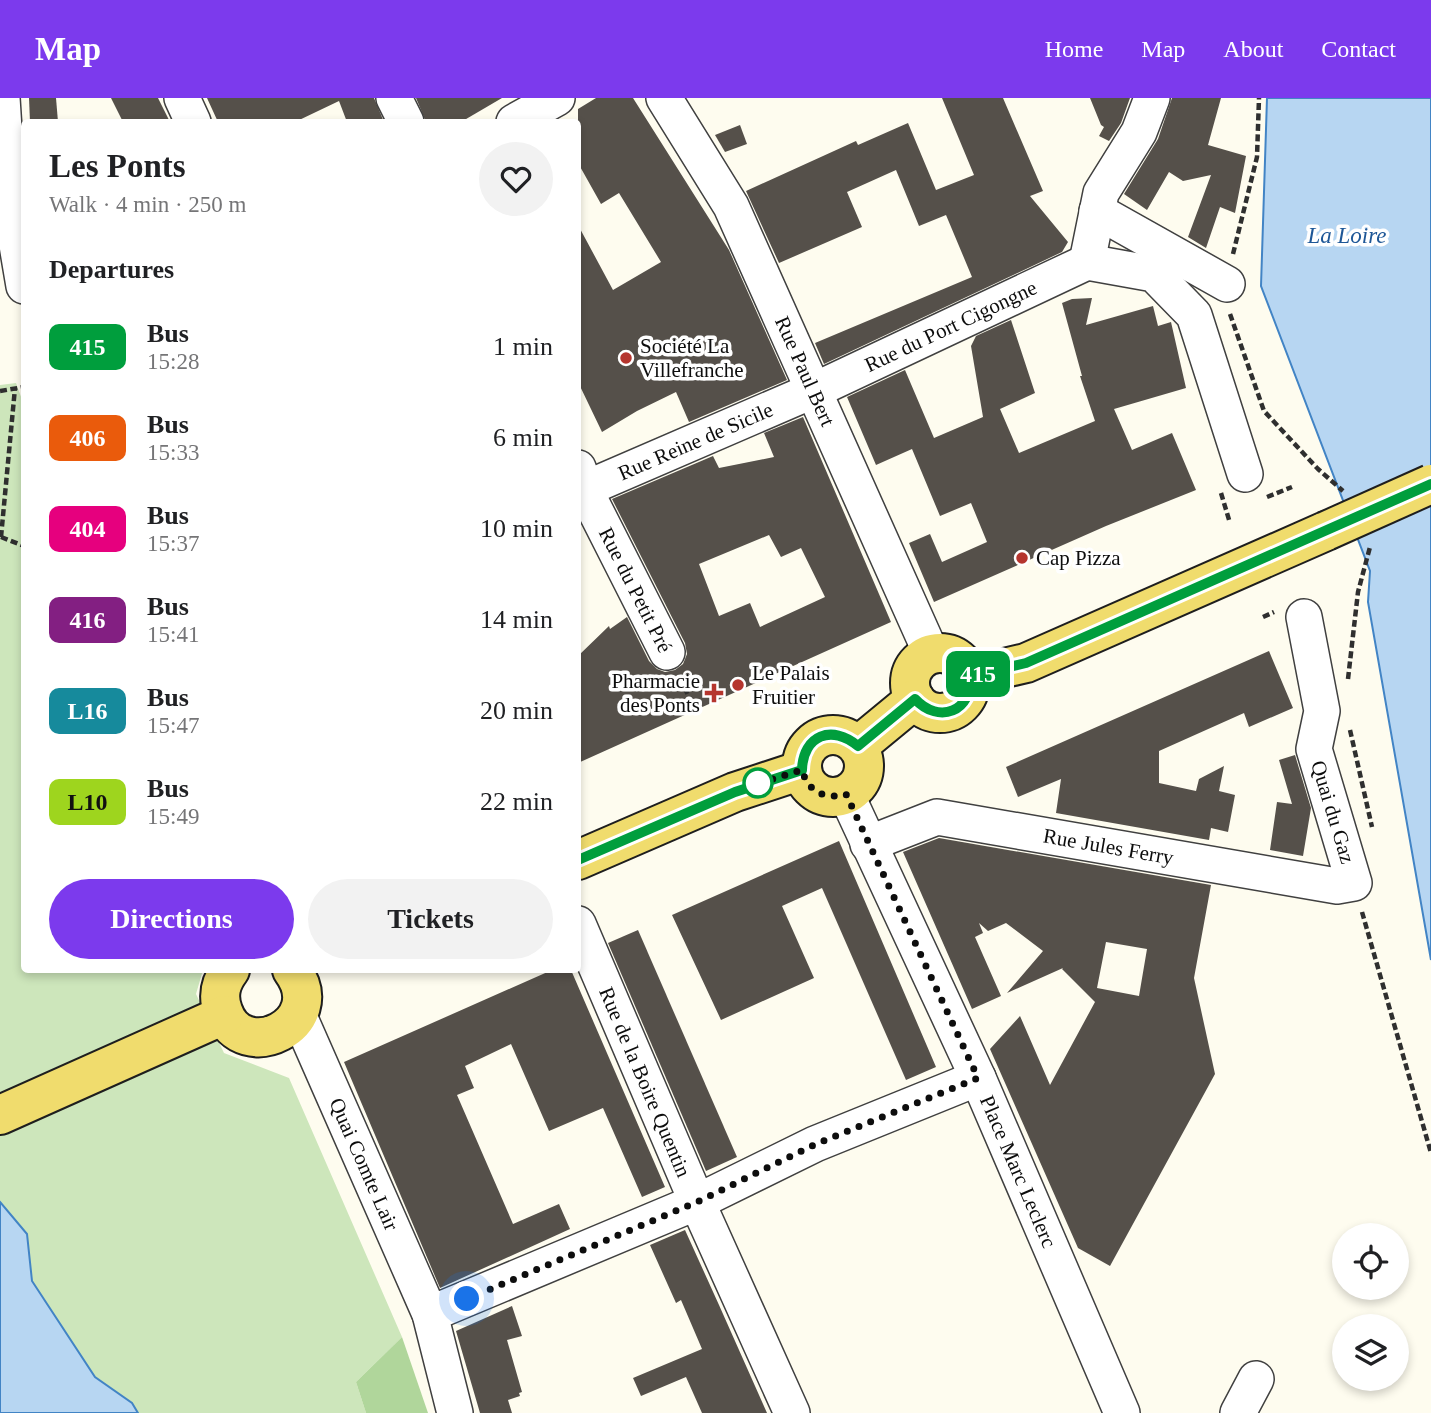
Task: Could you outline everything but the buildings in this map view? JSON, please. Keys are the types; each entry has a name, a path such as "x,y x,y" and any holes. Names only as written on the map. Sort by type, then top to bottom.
{"main road":[{"path":"970,676 1026,663 1431,484"},
{"path":"943,652 955,656 965,664 970,676 968,696 962,705 953,710 932,712 922,707 911,691 911,672 916,664 931,653 943,652"},
{"path":"858,746 915,699"},
{"path":"826,735 838,735 858,746 863,756 862,778 855,788 846,794 837,797 818,793 805,780 802,759 807,748 816,740 826,735"},
{"path":"581,859 735,792 802,770"},
{"path":"228,973 220,990 224,1015 232,1026 256,1037 269,1037 297,992"},
{"path":"0,1115 224,1015"}],"street":[{"path":"2,98 8,192 21,268"},
{"path":"182,98 192,119"},
{"path":"394,98 404,119"},
{"path":"519,119 557,98"},
{"name":"Rue Paul Bert","path":"664,98 731,206 931,653"},
{"path":"1152,98 1139,132 1101,194 1087,262 1154,274 1194,315 1252,487"},
{"path":"1097,211 1227,284"},
{"name":"Rue du Port Cigongne","path":"813,390 1087,262"},
{"name":"Rue Reine de Sicile","path":"581,483 813,390"},
{"name":"Rue du Petit Pré","path":"581,485 667,652"},
{"name":"Quai du Gaz","path":"1304,617 1322,711 1314,749 1354,883"},
{"path":"846,794 978,1078"},
{"name":"Rue Jules Ferry","path":"868,844 937,817 1337,886 1354,883"},
{"name":"Rue de la Boire Quentin","path":"581,931 697,1202"},
{"name":"Quai Comte Lair","path":"297,992 305,1060 411,1291 430,1314 455,1413"},
{"name":"Place Marc Leclerc","path":"430,1314 697,1202 816,1144 978,1078 1122,1413"},
{"path":"697,1202 792,1413"},
{"path":"1237,1413 1256,1379"}],"path":[{"path":"1227,284 1256,157 1259,98"},
{"path":"0,391 21,387"},
{"path":"15,388 0,537 21,544"},
{"path":"1252,487 1292,486"},
{"name":"Rue du Petit Pré","path":"667,652 696,712"}],"green space":[{"path":"16,383 21,397 21,973 202,973 196,994 224,1053 289,1078 402,1337 356,1382 366,1413 138,1413 132,1403 95,1377 32,1281 27,1234 0,1202 0,385"},
{"path":"402,1337 428,1413 366,1413 356,1382"}],"water":[{"name":"La Loire","path":"1267,98 1431,98 1431,960 1368,602 1370,571 1261,286"},
{"path":"0,1202 27,1234 32,1281 95,1377 132,1403 138,1413 0,1413"}],"bus line":[{"name":"415","path":"581,859 735,792 802,770 802,759 807,748 826,735 838,735 858,746 915,699 922,707 932,712 953,710 962,705 968,696 970,676 1026,663 1431,484"}],"place":[{"name":"Société La Villefranche","path":"626,358"},
{"name":"Cap Pizza","path":"1022,558"},
{"name":"Le Palais Fruitier","path":"738,685"},
{"name":"Pharmacie des Ponts","path":"714,693"}],"route":[{"path":"467,1299 697,1202 816,1144 978,1078 846,794 837,797 818,793 805,780 802,770 756,784 758,783"}]}
